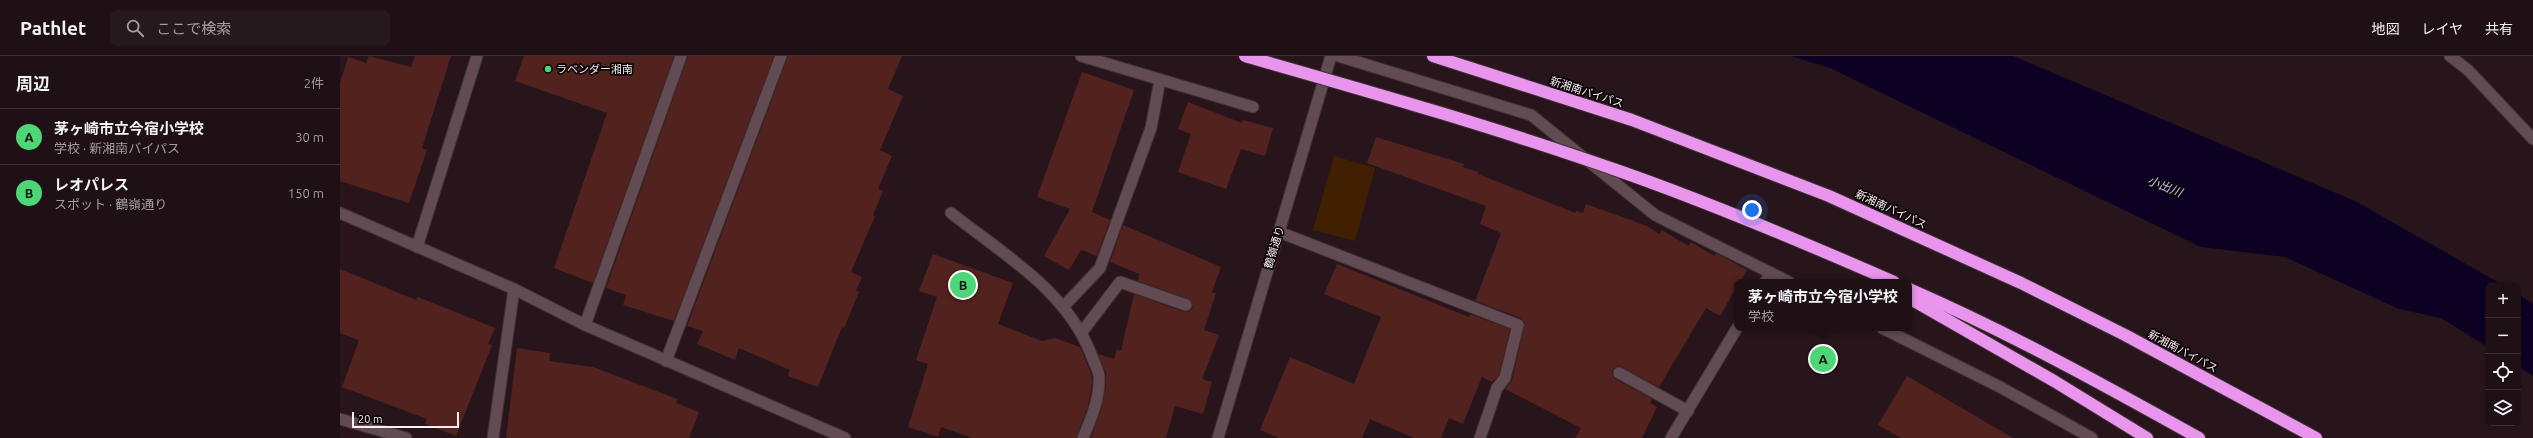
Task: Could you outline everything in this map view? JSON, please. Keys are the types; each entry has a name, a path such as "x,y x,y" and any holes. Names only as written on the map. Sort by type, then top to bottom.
{"highway":[{"path":"1245,56 1422,107 1622,172 1833,255 1887,279"},
{"name":"新湘南バイパス","path":"1433,56 1632,120 1829,196 2021,283 2118,331 2317,438"},
{"path":"1833,255 1875,279"},
{"path":"1912,290 1944,304 2119,393 2199,438"},
{"path":"1912,300 2054,381 2148,438"}],"street":[{"path":"417,247 477,56"},
{"path":"585,325 681,56"},
{"path":"666,360 781,56"},
{"path":"1081,56 1253,107"},
{"name":"鶴嶺通り","path":"1218,438 1331,56"},
{"path":"1338,56 1531,115 1656,215 1768,277"},
{"path":"2450,56 2468,70 2533,139"},
{"path":"1064,306 1100,268 1151,128 1160,80"},
{"path":"340,213 514,289 585,325 845,438"},
{"path":"951,213 1042,285 1064,306 1082,332 1100,376 1095,412 1083,438"},
{"path":"1279,232 1518,325 1505,378 1497,388 1480,438"},
{"path":"1082,332 1120,282 1186,305"},
{"path":"493,438 514,289"},
{"path":"1671,438 1736,331"},
{"path":"1888,331 2000,387 2092,438"},
{"path":"1619,373 1688,411"},
{"path":"340,419 406,438"}],"shaded area":[{"path":"1334,156 1375,168 1355,241 1313,230"}],"water":[{"name":"小出川","path":"1791,56 2013,56 2355,201 2498,282 2485,282 2485,345 2441,318 2399,309 2285,257 2201,247 1830,68"},
{"path":"2521,296 2533,304 2533,376 2521,368"}],"building":[{"path":"369,56 411,67 415,56 451,56 422,148 427,150 409,203 340,181 340,83 348,57 366,63"},
{"path":"524,56 674,56 593,283 554,268 607,113 515,81"},
{"path":"688,56 774,56 674,321 623,305 626,295 606,288"},
{"path":"788,56 902,56 888,89 903,96 880,150 892,156 878,189 883,191 873,215 875,216 851,272 862,277 856,291 859,292 844,328 842,327 818,387 788,376 790,370 739,348 735,360 697,344 703,331 687,326"},
{"path":"1082,72 1134,90 1092,212 1110,220 1097,256 1081,250 1069,270 1044,256 1070,209 1037,197"},
{"path":"1188,102 1242,123 1243,120 1273,128 1265,156 1241,149 1226,189 1178,172 1191,134 1178,129"},
{"path":"1376,137 1464,164 1463,167 1478,172 1478,174 1575,213 1576,211 1583,213 1586,204 1647,226 1659,234 1662,230 1688,246 1691,242 1714,256 1716,253 1747,270 1742,279 1734,279 1734,291 1720,316 1706,308 1659,387 1622,367 1618,366 1613,369 1612,374 1615,379 1652,399 1650,403 1657,407 1642,438 1575,438 1581,428 1505,389 1512,380 1525,323 1521,318 1475,301 1501,233 1480,224 1486,206 1367,163"},
{"path":"1123,225 1221,267 1212,292 1216,293 1204,330 1219,335 1202,379 1212,382 1203,414 1175,406 1166,438 1091,438 1101,410 1106,386 1106,373 1098,354 1114,359 1117,349 1121,351 1134,294 1184,312 1190,311 1193,307 1189,299 1138,281 1139,274 1110,262"},
{"path":"933,254 1013,283 998,324 1042,341 1055,338 1080,347 1091,373 1092,384 1088,406 1076,438 972,438 941,427 938,437 908,427 928,364 916,360 937,297 919,291"},
{"path":"1337,264 1469,317 1470,314 1510,329 1499,375 1492,382 1482,377 1463,424 1449,418 1441,438 1414,438 1370,419 1362,438 1279,438 1260,430 1290,357 1354,384 1381,317 1324,294"},
{"path":"340,269 416,300 418,297 495,328 488,344 492,345 456,436 425,424 427,419 342,387 359,340 340,333"},
{"path":"517,348 550,353 549,361 593,367 677,399 676,403 699,412 689,438 506,438"},
{"path":"1907,376 2013,438 1901,438 1878,425"}],"place":[{"name":"ラベンダー湘南","path":"548,69"},
{"name":"レオパレス","path":"963,285"},
{"name":"茅ヶ崎市立今宿小学校","path":"1823,359"}]}
